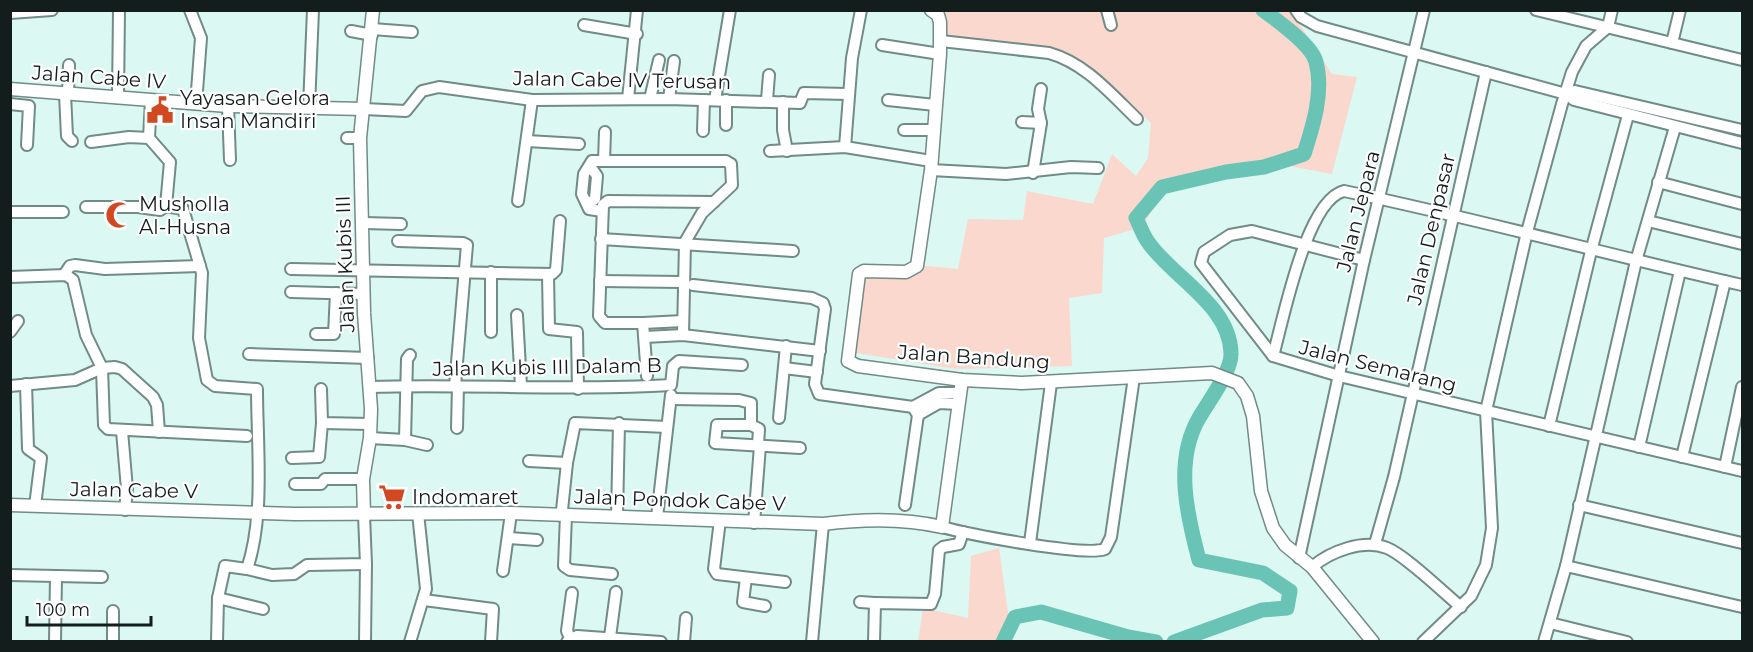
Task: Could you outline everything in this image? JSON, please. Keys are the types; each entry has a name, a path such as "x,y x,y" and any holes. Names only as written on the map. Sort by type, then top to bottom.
{"street":[{"path":"10,13 52,10"},
{"path":"118,98 119,10"},
{"path":"190,10 201,38 196,104"},
{"path":"309,107 313,10"},
{"name":"Jalan Kubis III","path":"364,515 363,479 370,438 370,387 364,294 364,223 360,138 373,10"},
{"path":"628,99 637,34 637,10"},
{"path":"726,125 721,100 730,10"},
{"path":"845,147 848,94 861,10"},
{"name":"Jalan Bandung","path":"932,10 939,18 941,41 931,166 917,266 906,272 864,271 859,274 848,356 852,365 962,380 1051,383 1212,373 1238,383 1247,396 1253,416 1261,491 1267,515 1278,536 1299,558 1312,567 1372,642"},
{"path":"1107,10 1111,25"},
{"path":"1296,10 1301,17 1317,26 1566,94 1574,100 1628,115 1743,143"},
{"name":"Jalan Jepara","path":"1299,558 1364,260 1424,10"},
{"path":"1536,10 1562,13 1608,27 1743,60"},
{"path":"1423,642 1471,596 1486,565 1492,528 1486,411 1527,232 1572,72 1586,46 1608,27 1612,10"},
{"path":"1672,43 1680,10"},
{"path":"584,25 637,34"},
{"path":"351,31 412,32"},
{"path":"941,41 1048,53 1065,58 1094,78 1137,119"},
{"path":"882,45 940,54"},
{"path":"650,99 658,60"},
{"path":"669,99 674,60"},
{"path":"69,65 67,136 72,141"},
{"name":"Jalan Denpasar","path":"1375,544 1394,477 1411,394 1486,72"},
{"path":"767,100 769,75"},
{"name":"Jalan Cabe IV Terusan","path":"364,109 406,111 422,92 439,87 532,100 767,100 800,103 804,93 848,94"},
{"name":"Jalan Cabe IV","path":"10,89 228,106 364,109"},
{"path":"1033,173 1041,123 1038,109 1041,89"},
{"path":"1566,94 1575,91 1743,130"},
{"path":"151,100 149,138 170,162 166,206"},
{"path":"518,201 532,100"},
{"path":"703,131 704,100"},
{"path":"888,100 935,105"},
{"path":"783,102 783,130 787,151"},
{"path":"10,104 28,106 27,145"},
{"path":"228,106 230,160"},
{"path":"1549,426 1591,251 1628,115"},
{"path":"1022,122 1041,123"},
{"path":"1544,642 1566,566 1636,261 1675,127"},
{"path":"904,130 933,130"},
{"path":"604,161 605,132"},
{"path":"91,142 129,137 149,138"},
{"path":"347,138 360,138"},
{"path":"527,141 579,144"},
{"path":"770,151 845,147 931,166 1006,174 1033,173 1071,167 1098,168"},
{"path":"602,211 589,209 582,194 584,174 592,161 729,162 732,167 732,185 702,213 685,242 688,283 683,335"},
{"path":"1658,182 1743,204"},
{"path":"1273,356 1303,244 1323,208 1337,193 1344,191 1453,214 1591,251 1743,285"},
{"path":"683,321 643,323 601,321 601,239 604,202 714,202"},
{"path":"86,207 138,207 160,210 166,206 183,209 203,281 199,338 207,380 215,387 257,389 257,513 253,553 248,569"},
{"path":"10,212 63,212"},
{"path":"560,221 551,274 549,329 577,332 578,389"},
{"path":"1648,221 1743,244"},
{"path":"364,223 401,224"},
{"name":"Jalan Semarang","path":"1364,260 1252,231 1230,236 1204,252 1201,257 1202,267 1273,356 1411,394 1743,471"},
{"path":"601,239 685,242 793,251"},
{"path":"398,241 465,244 465,273 456,386 457,428"},
{"path":"64,275 68,267 75,265 105,269 200,266"},
{"path":"291,269 551,274"},
{"path":"1638,447 1680,271"},
{"path":"491,272 491,332"},
{"path":"10,276 64,275 73,280 86,335 102,368 104,424 108,429 247,436"},
{"path":"600,281 688,283 819,300 825,309 815,390 819,394 915,411 939,393 959,399"},
{"path":"1683,457 1725,281"},
{"path":"291,292 364,294"},
{"path":"316,334 334,334 336,293"},
{"path":"517,315 521,386"},
{"path":"10,332 18,321"},
{"path":"643,323 647,376"},
{"path":"645,337 683,335 820,351"},
{"path":"779,418 786,346"},
{"path":"249,354 368,358"},
{"path":"405,440 407,359 410,355"},
{"name":"Jalan Kubis III Dalam B","path":"370,387 521,386 578,389 671,385 673,366 679,361 742,365"},
{"path":"10,386 75,380 102,368 122,369 149,392 157,405 159,432"},
{"path":"784,368 817,372"},
{"name":"Jalan Pondok Cabe V","path":"257,513 364,515 511,513 657,517 754,523 824,524 854,520 916,522 1030,543 1100,551 1108,545 1111,537 1134,377"},
{"path":"942,527 962,380"},
{"path":"1030,543 1051,383"},
{"path":"26,384 28,449 41,458 35,506"},
{"path":"657,517 671,385"},
{"path":"1725,467 1743,387"},
{"path":"292,458 319,457 322,423 321,389"},
{"path":"671,399 746,401 752,405 751,425"},
{"path":"905,505 915,411"},
{"path":"322,423 370,424"},
{"path":"612,574 566,569 566,515 562,510 567,463 575,423 619,423 667,428"},
{"path":"617,516 619,423"},
{"path":"754,523 759,445 759,429 751,425 717,425 715,443 759,445 800,448"},
{"path":"122,431 127,489 125,510"},
{"path":"370,438 405,440 428,445"},
{"path":"529,461 567,463"},
{"path":"295,484 321,484 325,479 363,479"},
{"name":"Jalan Cabe V","path":"10,505 257,513"},
{"path":"1579,505 1743,543"},
{"path":"410,642 424,600 426,575 418,513"},
{"path":"503,571 511,513"},
{"path":"364,515 365,642"},
{"path":"720,520 715,572 785,582"},
{"path":"812,642 824,524"},
{"path":"860,602 931,604 935,594 939,550 942,547 959,544 963,532"},
{"path":"508,538 537,540"},
{"path":"1312,567 1348,548 1375,544 1390,549 1461,607"},
{"path":"217,642 218,598 225,566 248,569 263,574 283,575 294,574 307,565 366,564"},
{"path":"1566,566 1743,607"},
{"path":"10,575 102,577"},
{"path":"55,642 56,576"},
{"path":"746,578 743,602 765,606"},
{"path":"610,637 616,592"},
{"path":"572,593 567,631 569,640 610,637 661,642"},
{"path":"218,598 263,609"},
{"path":"424,600 493,609 491,642"},
{"path":"874,642 875,603"},
{"path":"113,611 113,642"},
{"path":"684,642 687,618"},
{"path":"1550,623 1627,642"}],"shaded area":[{"path":"942,11 1291,11 1332,74 1357,77 1332,174 1289,166 1224,173 1165,189 1142,227 1104,238 1102,293 1069,298 1072,366 956,369 856,353 864,269 927,266 958,269 968,219 1023,220 1027,191 1093,204 1112,154 1136,176 1148,158 1151,123 1090,66 1040,48 942,37"},
{"path":"999,548 1012,641 918,642 923,608 968,618 971,556"}],"waterway":[{"path":"1174,642 1262,610 1287,608 1290,591 1263,573 1199,560 1187,507 1185,488 1187,452 1191,435 1199,418 1228,368 1231,353 1228,336 1211,306 1148,242 1136,218 1162,187 1226,172 1264,167 1304,154 1318,97 1316,62 1301,41 1263,10"},
{"path":"1003,642 1015,617 1041,612 1128,637 1156,642"}],"place":[{"name":"Yayasan Gelora Insan Mandiri","path":"160,110"},
{"name":"Musholla Al-Husna","path":"119,215"},
{"name":"Indomaret","path":"392,497"}]}
